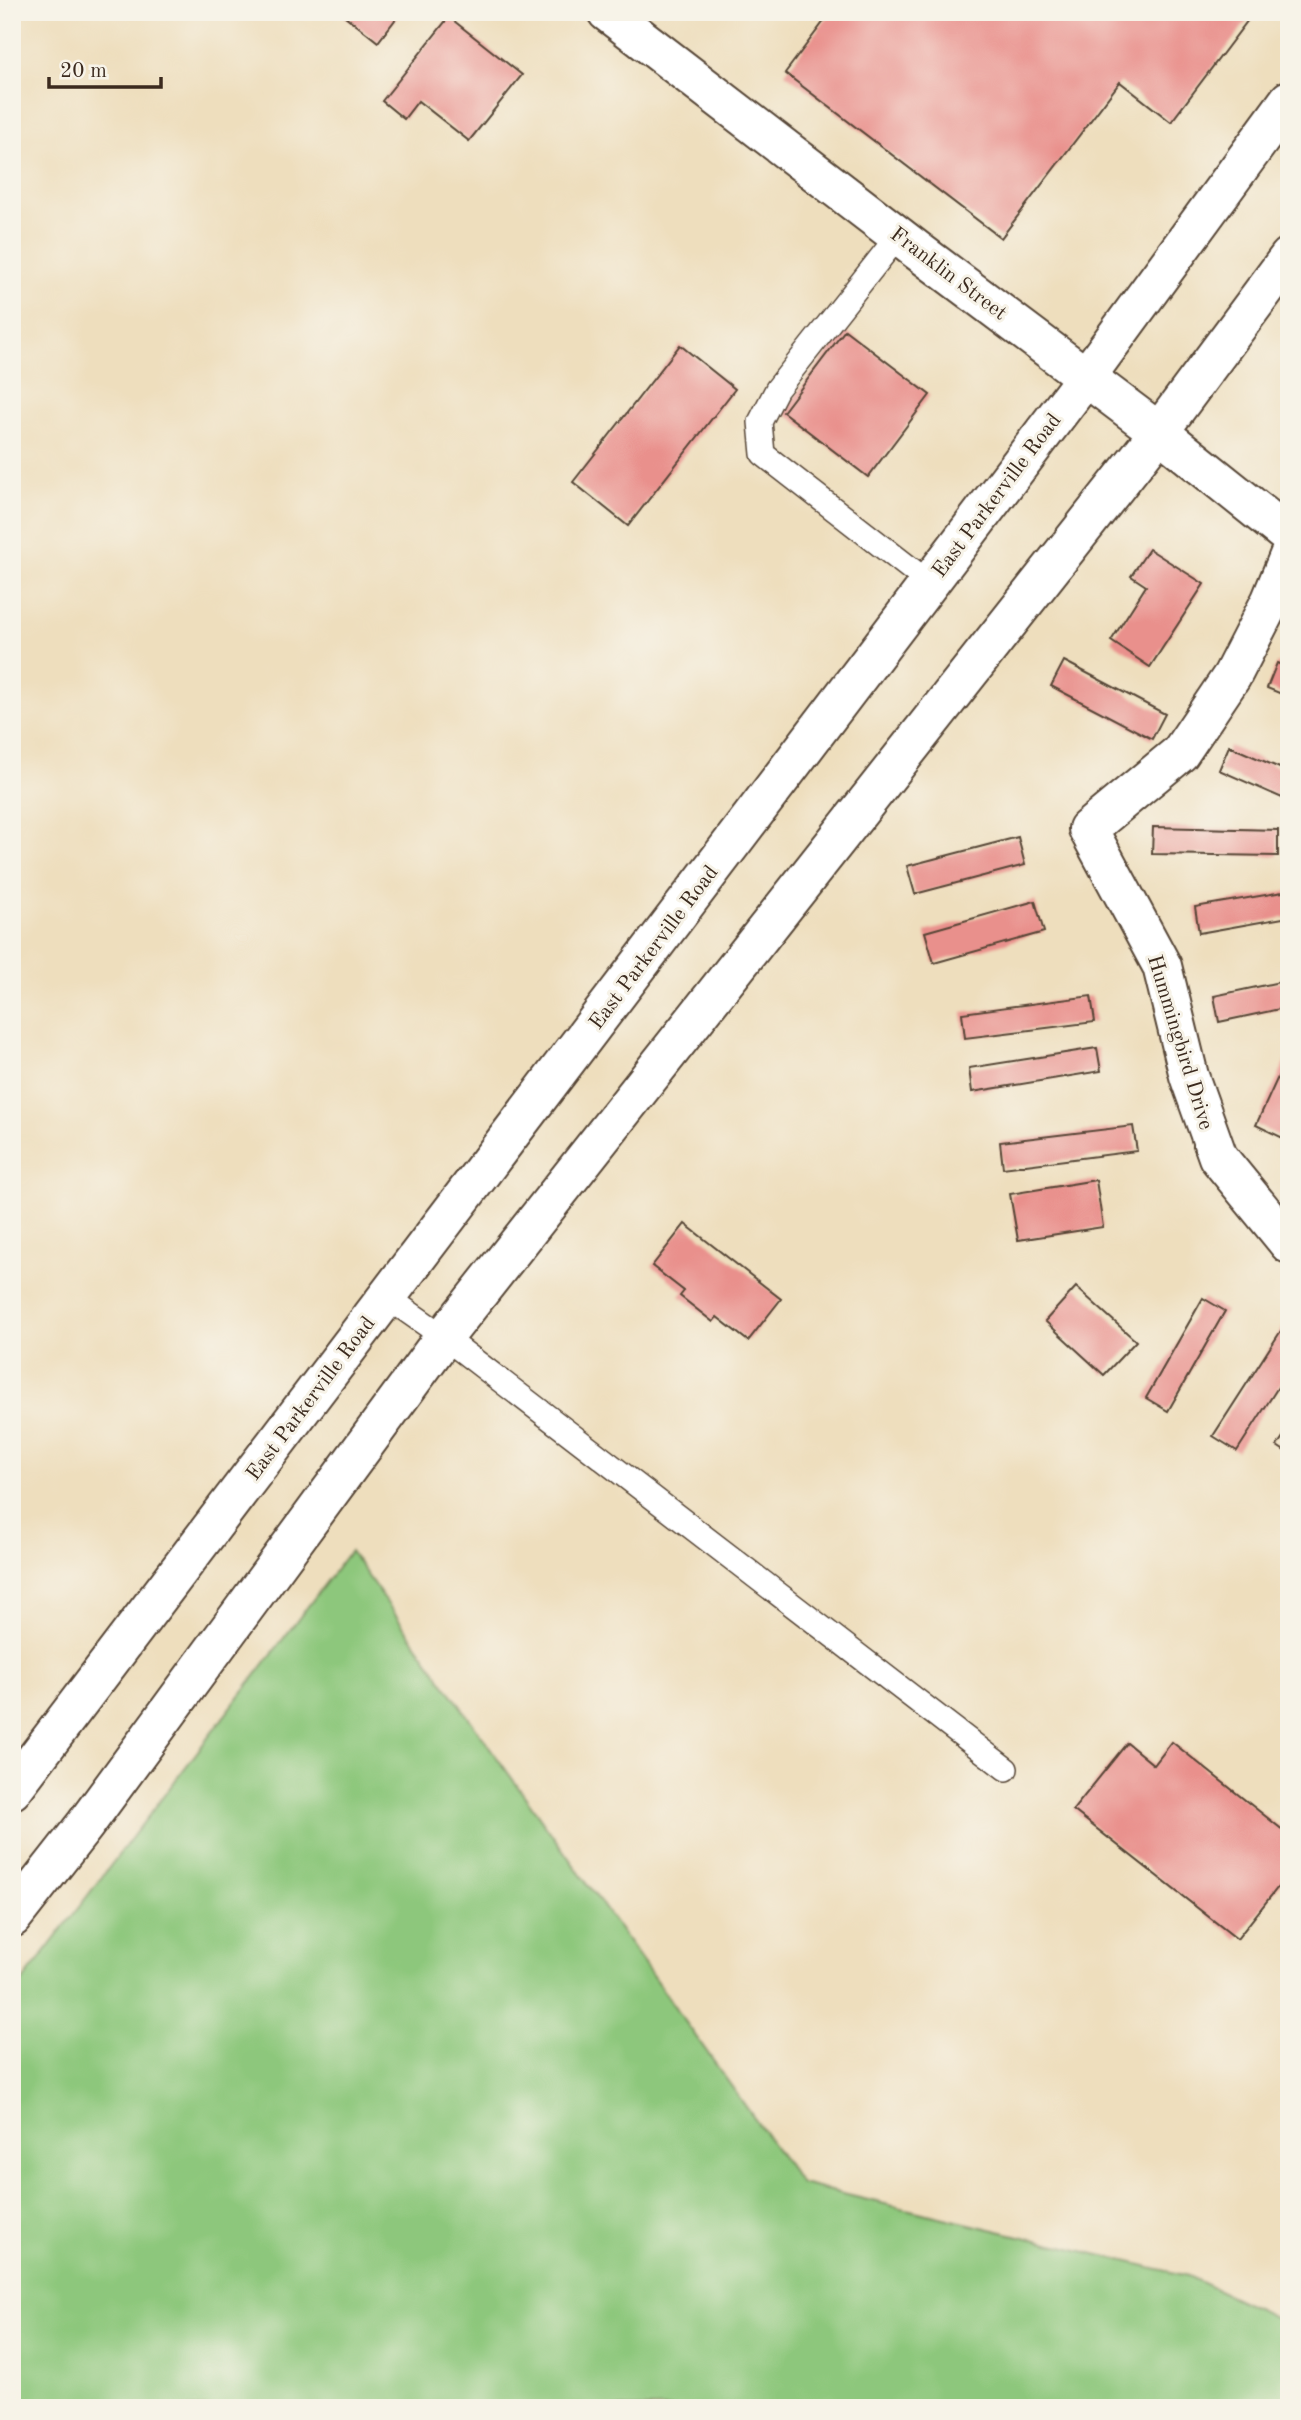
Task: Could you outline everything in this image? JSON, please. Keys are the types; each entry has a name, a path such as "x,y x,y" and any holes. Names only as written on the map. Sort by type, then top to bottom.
{"main road":[{"name":"Franklin Street","path":"607,12 1159,432 1289,536"},
{"name":"East Parkerville Road","path":"12,1790 1086,377 1289,100"},
{"path":"12,1918 93,1814 444,1337 1159,432 1279,271 1289,246"},
{"name":"Hummingbird Drive","path":"1289,556 1271,600 1232,676 1180,753 1088,829 1162,966 1189,1076 1218,1157 1289,1244"}],"lane":[{"path":"898,236 777,390 760,422 763,454 929,583"},
{"path":"387,1297 444,1337 1006,1769"}],"green space":[{"path":"350,1551 801,2184 1188,2276 1289,2324 1289,2408 12,2408 12,1995"}],"building":[{"path":"340,12 401,12 378,42"},
{"path":"831,12 1029,12 1033,15 1035,12 1254,12 1171,122 1120,82 1001,238 785,73"},
{"path":"449,17 522,75 469,141 418,101 404,119 382,101"},
{"path":"845,330 930,395 868,477 783,412"},
{"path":"680,345 735,389 628,526 573,482"},
{"path":"1149,549 1204,584 1150,667 1111,641 1146,586 1131,576"},
{"path":"1064,661 1165,714 1152,739 1051,686"},
{"path":"1277,663 1289,668 1289,697 1267,688"},
{"path":"1229,746 1289,772 1289,801 1219,770"},
{"path":"1153,827 1278,830 1278,856 1152,854"},
{"path":"1018,837 1025,865 915,894 907,866"},
{"path":"1289,891 1289,917 1199,933 1195,907"},
{"path":"1035,901 1044,932 934,963 925,932"},
{"path":"1289,980 1289,1007 1219,1022 1214,996"},
{"path":"1091,996 1095,1022 965,1038 962,1013"},
{"path":"1097,1048 1101,1071 972,1092 969,1068"},
{"path":"1289,1053 1289,1141 1256,1125"},
{"path":"1133,1126 1137,1151 1003,1168 1000,1142"},
{"path":"1096,1180 1103,1227 1018,1240 1010,1194"},
{"path":"685,1224 781,1299 748,1341 717,1317 713,1322 680,1296 684,1291 652,1266"},
{"path":"1076,1287 1136,1341 1104,1375 1045,1321"},
{"path":"1203,1298 1225,1311 1168,1411 1146,1398"},
{"path":"1284,1326 1289,1329 1289,1370 1237,1451 1213,1436"},
{"path":"1289,1428 1289,1454 1277,1446"},
{"path":"1172,1742 1289,1835 1289,1873 1237,1939 1073,1810 1127,1743 1154,1765"}]}
